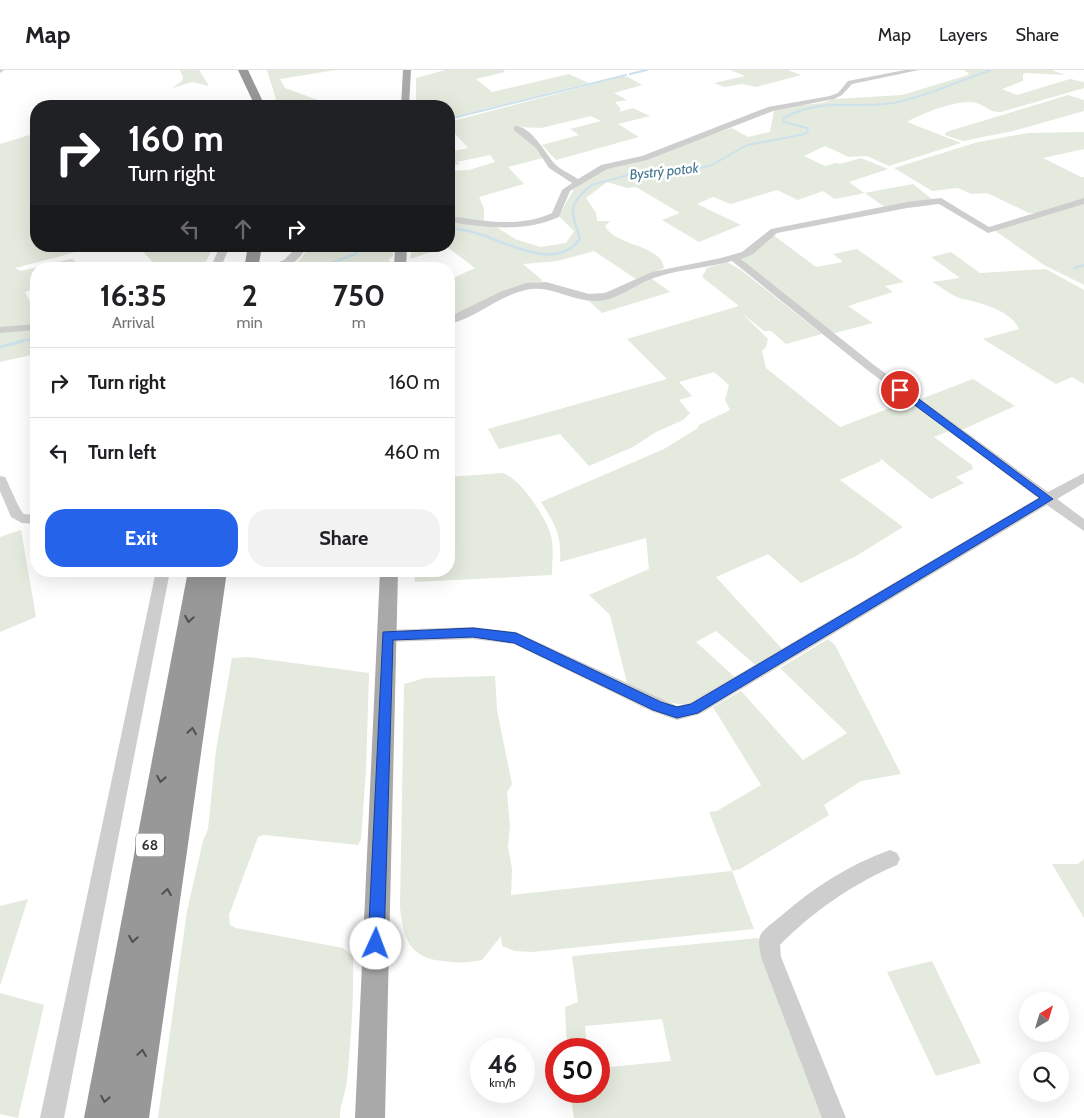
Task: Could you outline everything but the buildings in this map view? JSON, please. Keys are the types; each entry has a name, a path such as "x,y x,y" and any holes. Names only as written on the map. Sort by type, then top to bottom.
{"highway":[{"path":"233,70 247,100"},
{"path":"242,70 257,100"},
{"name":"68","path":"102,1118 197,577"},
{"name":"68","path":"132,1118 216,577"}],"main road":[{"path":"405,100 407,70"},
{"path":"370,1118 389,577"}],"street":[{"path":"455,220 500,224 542,221 556,215 566,190 604,167 644,158 726,128 756,114 789,105 832,98 840,94 850,82 916,70"},
{"path":"517,128 539,146 552,166 578,183"},
{"path":"455,318 514,290 528,286 547,286 580,297 601,298 656,274 701,267 734,258 756,249 770,232 927,201 941,201 988,230 1084,201"},
{"path":"289,262 298,252"},
{"path":"734,258 870,367 1084,526"},
{"path":"0,330 30,328"},
{"path":"387,636 473,633 516,638 658,706 677,712 694,709 1084,477"},
{"path":"0,480 8,494 12,510 16,516 30,520"},
{"path":"52,1118 162,577"},
{"path":"834,1118 771,957 769,941 778,930 841,884 876,862 890,859"}],"shaded area":[{"path":"180,70 199,70 209,86 192,82 172,88 182,81 183,77"},
{"path":"267,70 336,70 280,79 285,88 318,100 276,100"},
{"path":"445,70 503,70 505,72 476,79 492,92 569,74 589,83 455,116 455,100 416,100 416,78"},
{"path":"730,70 788,70 801,75 756,87 742,84 725,87 714,83 745,76"},
{"path":"963,70 1052,70 1065,75 1023,74 1023,81 1002,89 1017,95 1070,79 1084,82 1084,88 1001,112 969,102 951,105 921,115 907,122 961,143 889,166 867,156 849,157 825,146 804,156 825,166 861,158 888,169 849,182 864,193 913,184 932,199 886,208 865,193 835,199 823,191 798,200 777,190 731,204 713,197 697,204 741,225 699,242 662,220 680,213 636,187 627,188 607,182 586,198 596,213 597,221 610,221 605,226 610,233 655,254 661,260 664,268 636,279 594,251 558,261 523,264 543,281 523,284 455,314 455,277 475,268 454,252 455,223 495,226 515,239 540,247 566,243 574,231 559,216 574,189 606,168 732,128 748,137 770,132 774,111 794,106 822,103 834,99 902,95 968,75 969,73"},
{"path":"621,77 628,77 642,85 614,93 627,100 615,102 621,109 619,112 633,108 650,116 618,124 639,137 556,160 542,145 579,135 570,129 601,121 591,116 541,128 518,127 537,147 543,158 508,167 524,184 479,197 484,208 484,221 455,218 455,171 469,170 495,162 490,155 457,162 460,164 455,164 455,151 468,148 455,134 455,120"},
{"path":"1068,95 1084,100 1084,111 1013,131 963,141 945,135 946,132"},
{"path":"1084,132 1084,149 1043,158 1084,177 1084,199 1035,213 1029,213 987,193 971,194 958,188 932,191 894,168 978,142 1028,133"},
{"path":"30,135 30,252 76,252 38,262 30,262 30,264 15,268 21,271 30,269 30,290 25,292 30,302 30,326 0,329 0,144"},
{"path":"1084,203 1084,285 1044,265 994,230"},
{"path":"772,234 816,267 843,262 833,254 857,249 904,282 885,286 893,292 848,306 873,323 831,334 742,263 744,261 741,258"},
{"path":"143,252 211,252 206,262 153,262"},
{"path":"306,252 393,252 393,256 388,260 391,262 297,262"},
{"path":"411,252 432,252 410,259"},
{"path":"951,252 980,273 1046,269 1084,290 1084,384 1072,377 1056,384 983,339 1019,329 1010,317 1002,312 978,302 959,298 932,282 960,278 931,257"},
{"path":"70,259 73,259 75,262 58,262"},
{"path":"727,262 741,270 822,334 786,344 771,331 764,331 741,312 768,339 766,347 762,351 766,368 840,427 911,400 951,430 934,437 972,465 973,469 956,477 964,483 931,499 883,459 840,480 903,527 856,556 801,583 768,554 716,577 784,651 758,667 716,631 696,642 738,680 694,702 673,703 627,683 610,615 589,595 649,569 646,538 560,562 559,537 541,502 664,449 698,428 699,425 730,410 725,400 729,385 714,372 679,382 692,396 679,400 690,413 683,420 656,432 633,447 589,466 560,434 499,449 488,429 667,379 627,339 739,306 702,277 707,268"},
{"path":"651,278 670,292 602,313 589,301 604,300"},
{"path":"30,330 30,355 0,362 0,332"},
{"path":"973,379 1015,406 964,429 958,429 918,400"},
{"path":"502,473 517,482 532,500 551,536 553,550 552,575 415,582 415,577 455,577 455,477"},
{"path":"21,530 36,617 0,632 0,537"},
{"path":"828,639 835,645 901,774 861,781 824,805 829,815 740,869 732,871 709,812 717,811 761,785 713,707 741,691 803,760 847,733 780,668"},
{"path":"248,657 369,673 366,770 361,839 358,845 264,835 258,837 229,915 230,925 236,928 343,948 353,956 353,1003 350,1049 340,1118 158,1118 187,911 203,841 208,829 216,750 232,658"},
{"path":"495,676 497,710 512,784 507,792 510,826 508,847 512,869 511,895 732,871 754,929 532,952 515,951 502,946 501,936 482,960 453,962 422,956 410,945 406,938 400,908 404,684 425,678"},
{"path":"1084,859 1084,918 1052,864 1078,864"},
{"path":"28,899 0,986 0,906"},
{"path":"758,938 790,1033 823,1118 574,1118 572,1103 610,1103 610,1067 671,1061 662,1019 585,1026 586,1038 566,1038 565,1007 578,1002 572,956"},
{"path":"932,961 981,1063 936,1076 887,972"},
{"path":"0,993 44,1005 18,1118 0,1114"}],"waterway":[{"path":"630,74 647,70"},
{"name":"Bystrý potok","path":"587,189 592,185 638,172 696,169 712,165 747,145 805,134 808,131 807,128 784,122 784,118 811,108 838,105 878,105 905,101 991,70"},
{"path":"455,118 626,75"},
{"name":"Bystrý potok","path":"455,229 473,232 530,252 557,254 570,249 580,239 573,211 576,201 587,189"},
{"name":"Bystrý potok","path":"334,262 357,252"},
{"path":"1074,268 1084,265"},
{"name":"Bystrý potok","path":"18,342 30,339"},
{"name":"Bystrý potok","path":"0,347 23,341"}],"route":[{"path":"376,944 387,636 473,633 516,638 658,706 677,712 694,709 1048,499 900,390"}]}
